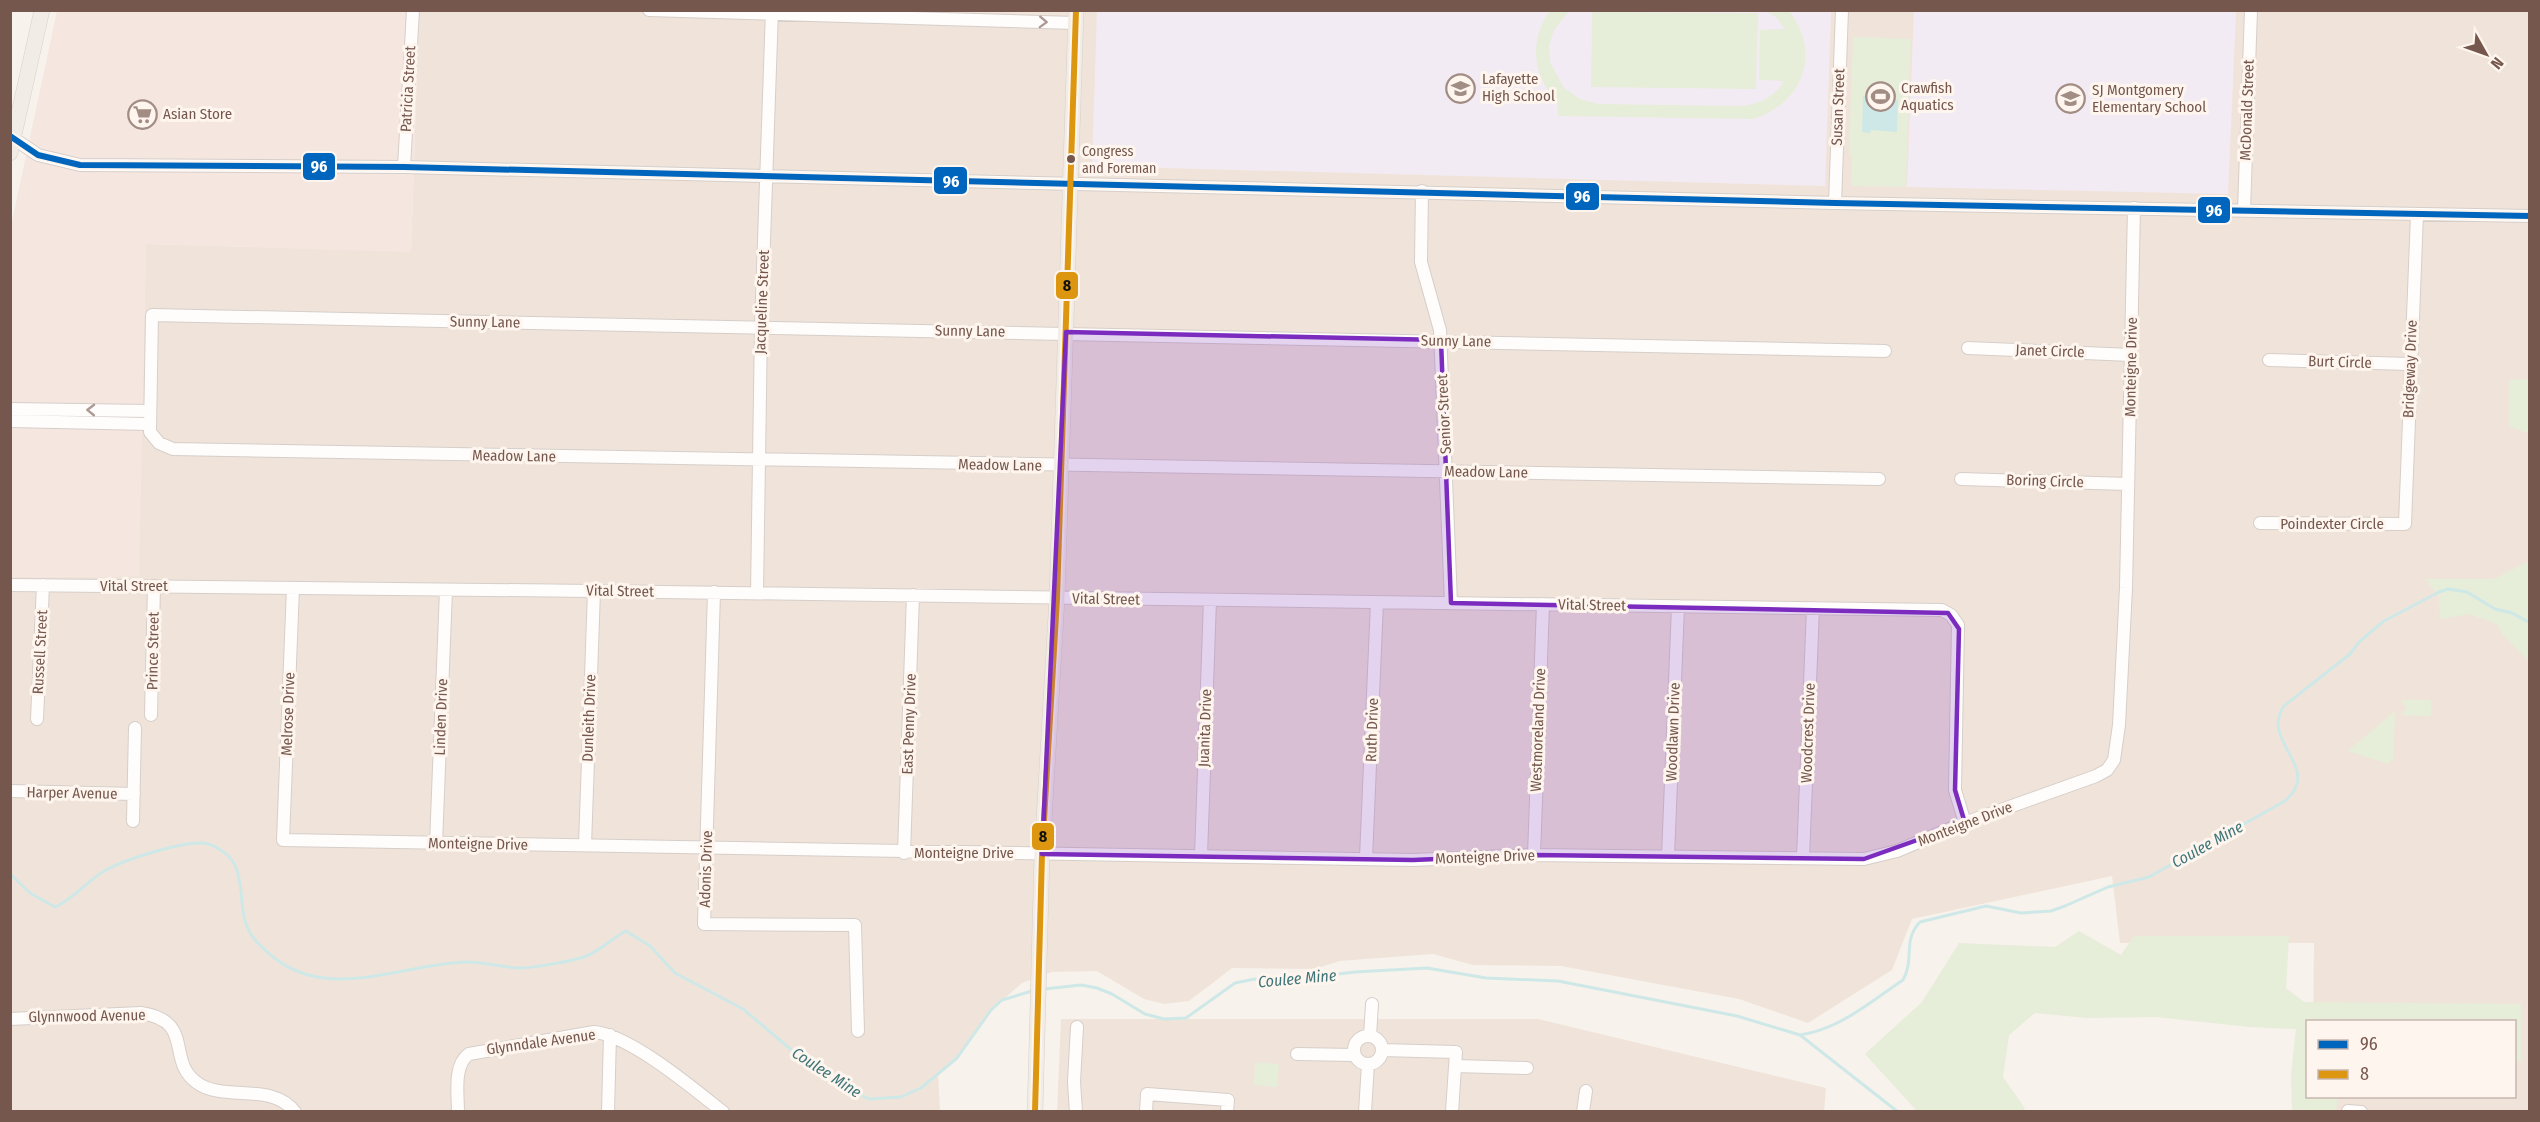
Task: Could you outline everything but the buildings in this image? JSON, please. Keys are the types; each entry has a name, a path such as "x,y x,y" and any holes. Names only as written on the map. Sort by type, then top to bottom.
{"main road":[{"path":"12,143 42,10"},
{"path":"1035,1112 1042,854 1057,598 1062,466 1075,17"}],"street":[{"name":"Patricia Street","path":"404,167 413,10"},
{"path":"649,10 1075,17"},
{"name":"Susan Street","path":"1835,203 1842,10"},
{"name":"McDonald Street","path":"2244,210 2251,10"},
{"name":"Jacqueline Street","path":"757,593 761,327 772,12"},
{"path":"12,143 38,154 80,165 404,167 1835,203 2529,216"},
{"name":"Senior Street","path":"1422,191 1421,262 1437,314 1441,340 1451,603"},
{"name":"Monteigne Drive","path":"283,840 904,853 1444,860 1534,855 1864,859 1881,856 2096,776 2107,770 2114,760 2119,725 2128,484 2134,208"},
{"name":"Bridgeway Drive","path":"2405,524 2417,214"},
{"name":"Sunny Lane","path":"149,417 152,315 1066,332 1885,351"},
{"name":"Janet Circle","path":"1968,348 2131,354"},
{"name":"Burt Circle","path":"2269,360 2410,364"},
{"path":"10,409 51,416"},
{"path":"10,421 51,416 149,417"},
{"name":"Meadow Lane","path":"149,417 152,437 159,443 173,449 189,450 1879,479"},
{"name":"Boring Circle","path":"1961,479 2128,484"},
{"name":"Poindexter Circle","path":"2260,523 2405,524"},
{"name":"Vital Street","path":"10,585 714,592 1942,610 1956,620 1959,629 1955,790 1965,823"},
{"name":"Russell Street","path":"37,719 43,585"},
{"name":"Prince Street","path":"151,715 154,586"},
{"name":"Melrose Drive","path":"283,840 293,588"},
{"name":"Linden Drive","path":"436,844 446,590"},
{"name":"Dunleith Drive","path":"585,845 594,591"},
{"name":"Adonis Drive","path":"714,592 704,924 855,925 858,1031"},
{"name":"East Penny Drive","path":"904,853 913,595"},
{"name":"Juanita Drive","path":"1201,856 1210,600"},
{"name":"Ruth Drive","path":"1366,858 1377,602"},
{"name":"Westmoreland Drive","path":"1534,855 1543,604"},
{"name":"Woodlawn Drive","path":"1668,857 1678,606"},
{"name":"Woodcrest Drive","path":"1803,858 1813,608"},
{"path":"134,821 135,728"},
{"name":"Harper Avenue","path":"10,791 134,794"},
{"path":"1370,1036 1372,1004"},
{"name":"Glynnwood Avenue","path":"10,1019 141,1013 157,1015 170,1025 186,1068 199,1084 213,1089 274,1096 285,1101 295,1112"},
{"path":"1076,1112 1074,1082 1077,1027"},
{"name":"Glynndale Avenue","path":"458,1112 459,1071 462,1060 469,1054 594,1032 610,1035 670,1072 723,1112"},
{"path":"608,1112 610,1035"},
{"path":"1297,1054 1355,1055 1361,1062 1368,1064 1378,1060 1382,1050 1378,1040 1370,1036 1357,1041 1355,1055"},
{"path":"1382,1050 1456,1052 1452,1112"},
{"path":"1365,1112 1368,1064"},
{"path":"1455,1066 1527,1068"},
{"path":"1583,1112 1586,1091"},
{"path":"1146,1112 1147,1094 1228,1100 1227,1112"},
{"path":"2348,1111 2361,1112"}],"highlighted area":[{"path":"1066,332 1441,340 1451,603 1948,613 1959,629 1955,790 1965,823 1864,859 1534,855 1413,860 1042,854"}],"shaded area":[{"path":"57,11 419,11 411,252 146,244 139,576 11,577 11,226"},
{"path":"419,11 2529,11 2529,1111 2310,1111 2311,1098 2516,1098 2516,1020 2313,1020 2314,943 2120,943 2112,876 1912,919 1892,970 1808,1023 1739,999 1561,966 1473,965 1433,954 1339,961 1315,969 1232,968 1189,1001 1164,1004 1144,999 1097,971 1052,972 1022,983 991,1010 957,1058 938,1074 940,1111 11,1111 10,577 138,576 146,244 411,251"},
{"name":"Lafayette High School","path":"1097,11 1831,11 1825,186 1092,166"},
{"name":"SJ Montgomery Elementary School","path":"1914,11 2236,11 2228,194 1907,187"},
{"path":"1061,1019 1538,1019 1826,1088 1824,1112 1057,1112"}],"green space":[{"path":"1551,10 1569,11 1554,30 1549,46 1550,62 1564,88 1580,99 1598,104 1742,106 1766,99 1784,81 1759,80 1760,30 1785,29 1776,17 1766,11 1789,11 1799,27 1804,43 1805,59 1802,75 1795,89 1784,102 1770,112 1752,119 1558,116 1557,102 1541,77 1536,58 1541,28"},
{"path":"1592,12 1758,13 1756,89 1591,87"},
{"name":"Crawfish Aquatics","path":"1853,37 1911,39 1906,187 1851,186 1852,155 1849,155"},
{"path":"2530,379 2529,434 2509,426 2509,380"},
{"path":"2529,561 2529,661 2503,635 2497,624 2469,614 2440,619 2439,596 2425,579 2494,579"},
{"path":"2401,700 2431,700 2431,716 2401,715 2407,709"},
{"path":"2395,711 2393,759 2388,764 2348,751"},
{"path":"2079,931 2121,955 2134,936 2289,936 2286,988 2304,1002 2521,1004 2521,1061 2516,1061 2516,1020 2306,1020 2306,1098 2338,1098 2336,1111 2292,1111 2291,1075 2296,1029 2249,1027 2156,1017 2087,1018 2035,1013 2009,1035 2003,1077 2025,1111 1918,1112 1865,1054 1922,1002 1959,943 2055,947"},
{"path":"1255,1062 1279,1064 1277,1087 1254,1085"}],"water":[{"path":"1863,96 1872,96 1872,99 1898,100 1897,132 1871,130 1870,133 1862,132"}],"waterway":[{"name":"Coulee Mine","path":"1800,1035 1815,1032 1841,1021 1903,980 1908,965 1911,936 1920,922 1986,906 2021,913 2051,911 2108,887 2149,877 2285,801 2295,789 2298,777 2295,765 2279,731 2278,719 2284,706 2350,654 2359,642 2384,621 2448,589 2467,592 2495,609 2512,613 2530,623"},
{"name":"Coulee Mine","path":"10,874 30,893 55,907 70,898 99,874 139,856 192,843 209,844 229,856 235,865 245,920 254,939 277,960 299,972 322,978 370,977 467,962 517,968 540,966 584,957 626,931 650,946 675,973 743,1009 794,1052 869,1099 901,1097 921,1088 957,1058 991,1010 1002,1000 1032,991"},
{"name":"Coulee Mine","path":"1044,989 1081,985 1097,988 1112,994 1145,1014 1164,1019 1186,1018 1235,983 1255,979 1288,980 1355,972 1427,968 1486,978 1558,981 1737,1016 1800,1035 1898,1112"}],"transit line":[{"name":"8","path":"1035,1112 1042,854 1057,598 1076,10"},
{"name":"96","path":"10,136 38,155 80,165 404,167 1835,203 2530,216"}],"place":[{"name":"Lafayette High School","path":"1461,88"},
{"name":"Crawfish Aquatics","path":"1880,97"},
{"name":"SJ Montgomery Elementary School","path":"2071,99"},
{"name":"Asian Store","path":"142,114"},
{"name":"Congress and Foreman","path":"1071,159"}]}
